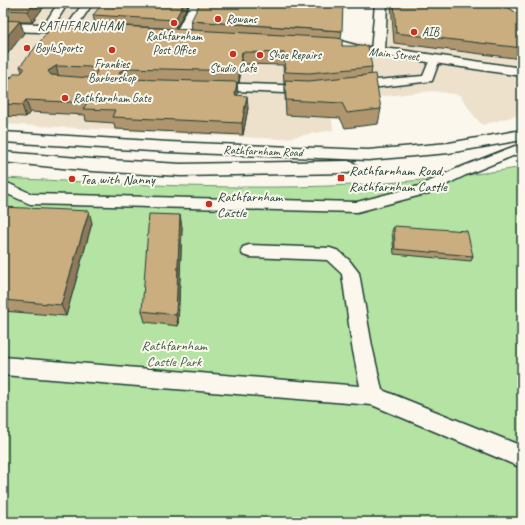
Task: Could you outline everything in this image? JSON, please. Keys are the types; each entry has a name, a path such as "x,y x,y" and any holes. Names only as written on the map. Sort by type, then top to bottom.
{"main road":[{"path":"182,34 197,3"},
{"path":"378,52 381,3"},
{"path":"3,27 93,30"},
{"path":"168,34 197,35"},
{"name":"Main Street","path":"297,40 337,44 358,50 435,59 522,72"},
{"name":"Rathfarnham Road","path":"3,137 168,147 368,155 520,144"},
{"name":"Rathfarnham Road","path":"3,157 65,163 181,170 262,170 372,166 457,158 520,144"}],"lane":[{"path":"48,28 64,3"},
{"path":"70,29 88,3"},
{"path":"339,87 428,79 435,59"},
{"path":"3,80 21,81"},
{"path":"199,87 308,90 323,88"},
{"path":"3,186 30,200 357,207 424,190 520,144"},
{"path":"249,251 330,254 336,257 343,264 350,273 362,346 373,396"},
{"path":"3,366 373,396 522,457"}],"shaded area":[{"path":"3,3 217,3 254,32 384,45 385,3 485,3 522,30 522,114 482,125 460,95 433,91 330,102 333,130 281,139 3,124"}],"green space":[{"name":"Rathfarnham Castle Park","path":"522,167 522,522 3,522 3,178 218,187 325,186 379,184 432,179"}],"building":[{"path":"3,3 35,3 28,11 3,10"},
{"path":"103,3 184,3 175,20 93,15"},
{"path":"200,3 343,3 342,31 191,21"},
{"path":"394,3 502,3 522,17 522,48 396,33"},
{"path":"3,20 20,21 3,41"},
{"path":"84,24 337,38 342,39 342,46 368,46 372,67 309,73 285,72 284,53 242,52 239,71 127,68 119,72 121,76 127,79 237,82 235,95 247,96 242,123 112,117 115,110 83,109 87,103 26,100 22,105 3,104 3,87 15,73 21,73 24,70 24,68 20,66 52,27 80,28","holes":["56,66 90,67 97,71 95,75 90,78 51,75 48,71"]},
{"path":"375,74 381,109 347,113 342,103 286,100 285,80 309,81"},
{"path":"3,207 89,211 61,305 3,300"},
{"path":"149,214 180,215 176,315 142,311"},
{"path":"394,226 467,231 473,256 395,249"}],"place":[{"name":"Rowans","path":"218,19"},
{"name":"Rathfarnham Post Office","path":"174,23"},
{"name":"AIB","path":"414,32"},
{"name":"BoyleSports","path":"27,48"},
{"name":"Frankies Barbershop","path":"112,50"},
{"name":"Studio Cafe","path":"233,54"},
{"name":"Shoe Repairs","path":"260,55"},
{"name":"Rathfarnham Gate","path":"65,98"},
{"name":"Rathfarnham Road, Rathfarnham Castle","path":"341,178"},
{"name":"Tea with Nanny","path":"72,179"},
{"name":"Rathfarnham Castle","path":"209,204"}],"district":[{"name":"RATHFARNHAM","path":"81,25"}]}
